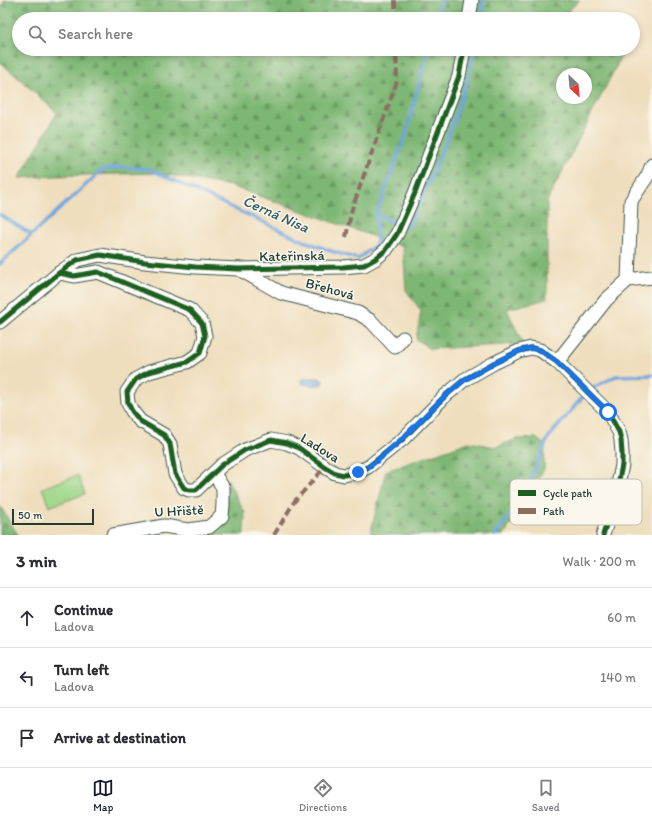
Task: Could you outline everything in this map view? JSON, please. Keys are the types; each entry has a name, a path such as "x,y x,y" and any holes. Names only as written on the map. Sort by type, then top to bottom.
{"street":[{"path":"470,12 472,0"},
{"name":"Kateřinská","path":"0,322 77,260 100,255 145,262 195,267 239,269 344,267 364,265 375,260 386,250 396,234 415,193 459,76 463,56"},
{"path":"628,280 631,201 648,175 652,165"},
{"name":"Břehová","path":"239,269 280,293 358,313 371,321 394,347 403,338"},
{"name":"Ladova","path":"59,273 74,276 98,272 190,310 202,323 205,336 200,353 187,362 149,372 136,379 127,392 128,403 140,421 164,435 170,444 175,474 184,488 189,490 196,490 222,465 245,450 271,440 287,443 299,448 335,473 344,475 358,472 377,461 402,439 445,396 464,380 519,351 531,348 540,350 557,362 608,412 619,432 621,440 622,465 619,479"},
{"path":"557,362 606,300 628,280 652,277"},
{"name":"U Hřiště","path":"113,535 164,526 188,530 209,527 222,516 223,488 214,473"},
{"name":"Ladova","path":"603,535 606,525"}],"green space":[{"path":"5,0 580,0 567,12 12,12 12,56 621,56 547,201 547,299 507,309 523,344 430,349 416,339 421,311 406,290 403,247 231,186 156,173 19,178 57,113 0,62 0,9"},
{"path":"536,438 545,445 544,469 538,479 510,479 510,525 504,535 370,535 386,471 469,442 496,447 517,439"},
{"path":"78,475 85,494 49,507 42,488"},
{"path":"227,479 245,513 244,535 187,535 209,531 223,524 226,511"},
{"path":"0,506 18,535 0,535"}],"water":[{"path":"305,378 319,378 323,380 322,384 317,385 301,383 301,380"}],"waterway":[{"name":"Černá Nisa","path":"438,12 441,0"},
{"path":"482,12 483,0"},
{"name":"Černá Nisa","path":"0,264 102,170 119,167 149,169 304,241 358,259 377,244 376,215 406,134 426,56"},
{"path":"405,227 410,225 447,138 463,94 473,56"},
{"path":"0,215 31,234"},
{"path":"376,215 399,224"},
{"path":"589,390 616,376 652,375"},
{"path":"531,479 548,438 585,394"},
{"path":"495,535 510,515"}],"marked path":[{"path":"395,0 396,12"},
{"path":"346,237 352,209 397,81 396,56"},
{"path":"274,535 294,502 325,467"}],"cycle path":[{"path":"0,322 77,260 100,255 145,262 195,267 239,269 343,267 364,265 375,259 386,250 397,234 415,193 459,76 463,56"},
{"path":"59,273 74,276 98,272 190,310 202,323 205,336 200,353 187,362 149,372 136,379 127,392 128,403 140,421 164,435 170,444 175,474 184,488 189,490 196,490 222,465 245,450 271,440 287,443 299,448 335,473 344,475 358,472 368,467 403,439 445,396 464,380 519,351 531,348 540,350 557,362 608,412 619,432 621,440 622,465 619,479"},
{"path":"603,535 606,525"}],"route":[{"path":"358,472 377,461 402,439 445,396 464,380 519,351 531,348 540,350 557,362 608,412"}]}
